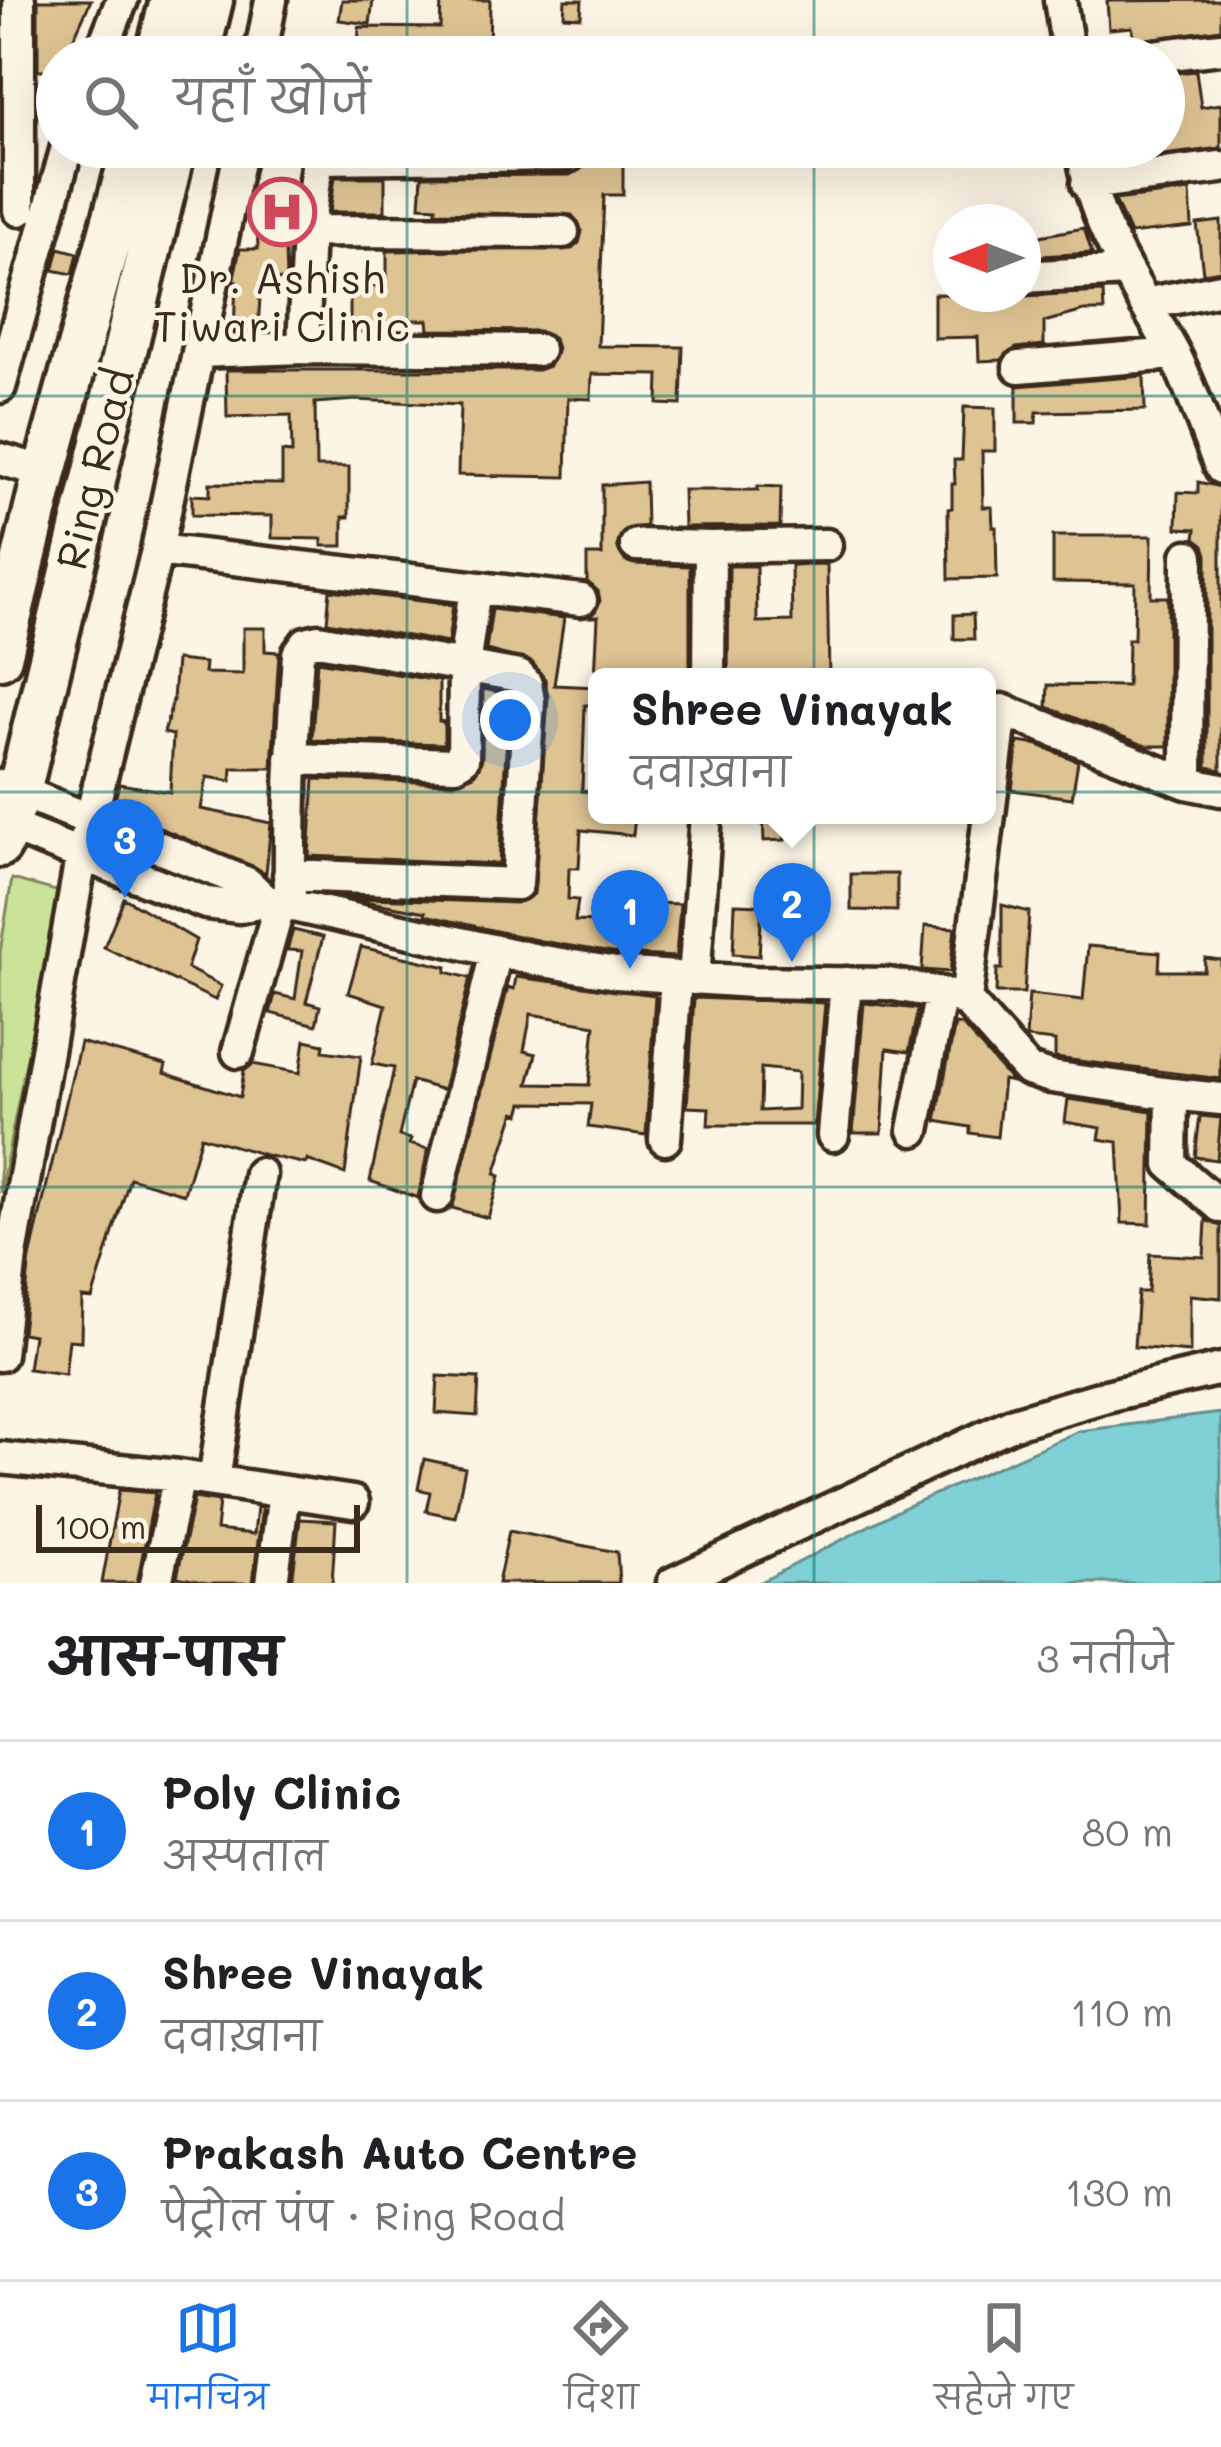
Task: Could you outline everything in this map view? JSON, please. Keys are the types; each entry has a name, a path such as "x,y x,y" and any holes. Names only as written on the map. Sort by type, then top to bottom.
{"highway":[{"path":"163,36 172,0"},
{"name":"Ring Road","path":"0,657 128,168"},
{"name":"Ring Road","path":"5,814 169,168"}],"street":[{"path":"0,387 22,208 19,0"},
{"path":"107,36 122,0"},
{"path":"264,36 271,0"},
{"path":"1060,0 1066,36"},
{"path":"1185,52 1221,48"},
{"path":"1087,184 1221,167"},
{"path":"22,208 52,168"},
{"path":"0,1355 11,1255 82,858 157,550 237,168"},
{"path":"303,349 315,168"},
{"path":"1085,168 1110,247 1174,354 1221,468"},
{"path":"308,231 563,232"},
{"path":"1041,277 1125,271"},
{"path":"1145,304 1221,290"},
{"path":"198,352 538,350"},
{"path":"1018,367 1174,354"},
{"path":"1189,394 1221,392"},
{"path":"0,459 45,472"},
{"path":"636,545 826,545"},
{"path":"709,668 710,547"},
{"path":"157,550 581,600"},
{"path":"1187,783 1188,556"},
{"path":"291,759 454,764 463,759 464,667 475,588"},
{"path":"5,814 82,858 222,907 281,896 517,884 529,701 519,676 318,640 306,643 298,654 281,896 238,1052"},
{"path":"996,745 1002,710 1187,783 1221,790"},
{"path":"5,814 91,822 281,896 496,952 616,973 888,984 953,997 1028,1070 1221,1099"},
{"path":"665,1139 705,824"},
{"path":"914,1130 953,997 983,824"},
{"path":"437,1196 496,952"},
{"path":"833,1135 846,983"},
{"path":"1172,1094 1171,1164 1221,1207"},
{"path":"214,1481 260,1174"},
{"path":"673,1583 1014,1423 1221,1369"},
{"path":"0,1458 179,1476 352,1502"},
{"path":"156,1583 179,1476"},
{"path":"272,1583 284,1493"}],"green space":[{"path":"12,879 60,892 0,1193 0,952"}],"water":[{"path":"1221,1413 1221,1583 759,1583 901,1509 1079,1431"}],"building":[{"path":"38,0 91,0 75,36 38,36"},
{"path":"342,0 373,0 370,24 339,20"},
{"path":"441,0 490,0 489,36 359,36 359,27 440,28"},
{"path":"565,0 582,0 581,17 564,16"},
{"path":"1221,0 1221,29 1133,36 1132,27 1109,29 1107,1"},
{"path":"1196,71 1201,107 1221,104 1221,148 1185,152 1185,72"},
{"path":"581,168 623,168 623,195 604,195 598,346 683,347 681,405 658,404 659,375 592,374 591,399 568,398 566,477 458,475 460,405 315,403 316,467 349,467 349,517 343,517 343,546 322,546 322,539 272,538 272,516 192,515 192,495 210,496 210,483 282,484 282,452 292,453 291,415 227,417 226,370 538,370 549,366 557,349 554,339 539,331 429,330 428,320 394,320 394,329 350,329 350,286 387,287 387,251 572,249 582,231 572,215 436,212 436,207 420,206 422,176 570,175"},
{"path":"335,177 385,177 385,212 330,212"},
{"path":"256,189 283,189 286,280 261,281 258,330 234,331 233,282 240,249 258,249"},
{"path":"1190,191 1192,227 1130,234 1115,200"},
{"path":"1221,221 1221,270 1203,273 1197,224"},
{"path":"1084,228 1092,253 1041,256 1041,236"},
{"path":"59,248 78,253 73,274 53,270"},
{"path":"1103,292 1104,311 1084,311 1044,322 1044,345 1016,348 1001,360 979,361 978,337 934,338 934,312 1041,312 1041,295"},
{"path":"1144,376 1145,410 1037,412 1036,423 1017,423 1017,386"},
{"path":"964,407 995,408 995,451 982,451 983,507 992,507 996,527 997,578 949,579 948,509 955,484 954,460 962,460"},
{"path":"645,482 646,526 626,529 617,546 625,561 690,566 690,668 595,668 598,617 590,617 600,601 598,591 587,582 587,555 602,555 602,485"},
{"path":"1198,482 1221,487 1221,770 1207,767 1207,555 1195,538 1196,529 1177,528 1178,492 1198,493"},
{"path":"758,486 781,487 780,526 684,527 683,490 758,490"},
{"path":"1053,536 1152,536 1151,597 1168,597 1168,746 1146,746 1047,707 1048,685 1127,686 1128,639 1134,639 1135,583 1053,582"},
{"path":"827,564 829,668 728,668 729,566 756,566 757,622 792,621 791,565"},
{"path":"330,590 453,605 448,643 327,622"},
{"path":"492,609 564,618 554,685 588,687 582,791 588,791 588,824 634,824 633,835 581,830 579,868 569,868 568,899 578,900 575,921 621,923 622,902 680,904 676,957 618,954 541,941 426,912 341,897 516,903 534,894 548,698 545,679 532,662 486,650"},
{"path":"973,614 974,639 954,639 954,615"},
{"path":"243,628 265,628 265,651 279,652 272,768 232,768 231,781 207,777 201,809 271,823 266,873 113,808 119,784 170,792 173,735 164,733 176,660 205,663 204,673 243,674"},
{"path":"317,661 439,681 444,744 312,740"},
{"path":"483,689 508,694 509,702 499,864 309,856 314,779 454,783 474,775 482,759"},
{"path":"1018,742 1078,761 1072,798 1012,790"},
{"path":"763,824 784,824 785,840 764,841"},
{"path":"851,874 897,874 897,911 851,910"},
{"path":"124,898 196,940 187,968 221,986 215,1000 104,947"},
{"path":"735,904 762,905 759,956 733,954"},
{"path":"1002,905 1029,912 1024,993 996,993 997,969 1002,969"},
{"path":"925,926 955,928 950,972 922,970"},
{"path":"293,930 323,937 306,1002 320,1006 316,1025 270,1013 275,994 295,999 302,951 287,950"},
{"path":"1088,946 1160,952 1159,971 1204,971 1205,958 1221,960 1221,1079 1055,1058 1055,1041 1026,1038 1029,994 1083,1000"},
{"path":"361,947 447,967 446,972 470,978 443,1090 412,1081 399,1136 428,1149 418,1198 370,1181 394,1068 372,1064 386,1005 348,993"},
{"path":"516,977 655,995 646,1135 588,1127 591,1104 523,1103 520,1114 515,1112 495,1174 500,1176 488,1218 452,1208 508,987 514,989","holes":["531,1014 595,1025 589,1085 528,1084 536,1054 524,1051"]},
{"path":"694,998 825,1003 814,1125 708,1125 709,1108 687,1107","holes":["761,1068 798,1072 797,1109 760,1111"]},
{"path":"864,1003 918,1009 909,1052 887,1049 882,1133 853,1133"},
{"path":"955,1024 962,1025 1012,1082 1003,1080 997,1137 936,1121"},
{"path":"305,1040 324,1044 323,1051 361,1056 345,1174 307,1160 306,1164 265,1155 201,1136 184,1194 130,1178 92,1299 82,1298 81,1341 69,1340 65,1374 28,1369 33,1335 22,1333 30,1258 80,1042 166,1065 164,1073 240,1097 244,1071 253,1064 300,1073"},
{"path":"1068,1099 1152,1111 1150,1224 1122,1223 1118,1142 1099,1139 1101,1128 1065,1122"},
{"path":"1200,1116 1221,1118 1217,1160 1195,1157"},
{"path":"1206,1220 1221,1226 1221,1298 1190,1295 1190,1352 1134,1347 1138,1292 1148,1292 1150,1254 1204,1257"},
{"path":"438,1376 479,1378 477,1416 436,1413"},
{"path":"424,1459 465,1468 455,1517 426,1511 430,1492 418,1489"},
{"path":"119,1490 155,1493 137,1583 102,1583"},
{"path":"194,1498 219,1502 216,1530 254,1534 257,1507 262,1508 253,1583 177,1577"},
{"path":"300,1519 336,1521 332,1583 292,1583"},
{"path":"509,1531 617,1552 619,1583 498,1583"}],"place":[{"name":"Dr. Ashish Tiwari Clinic","path":"282,212"},
{"name":"Prakash Auto Centre","path":"125,898"},
{"name":"Shree Vinayak","path":"792,962"},
{"name":"Poly Clinic","path":"630,969"}]}
